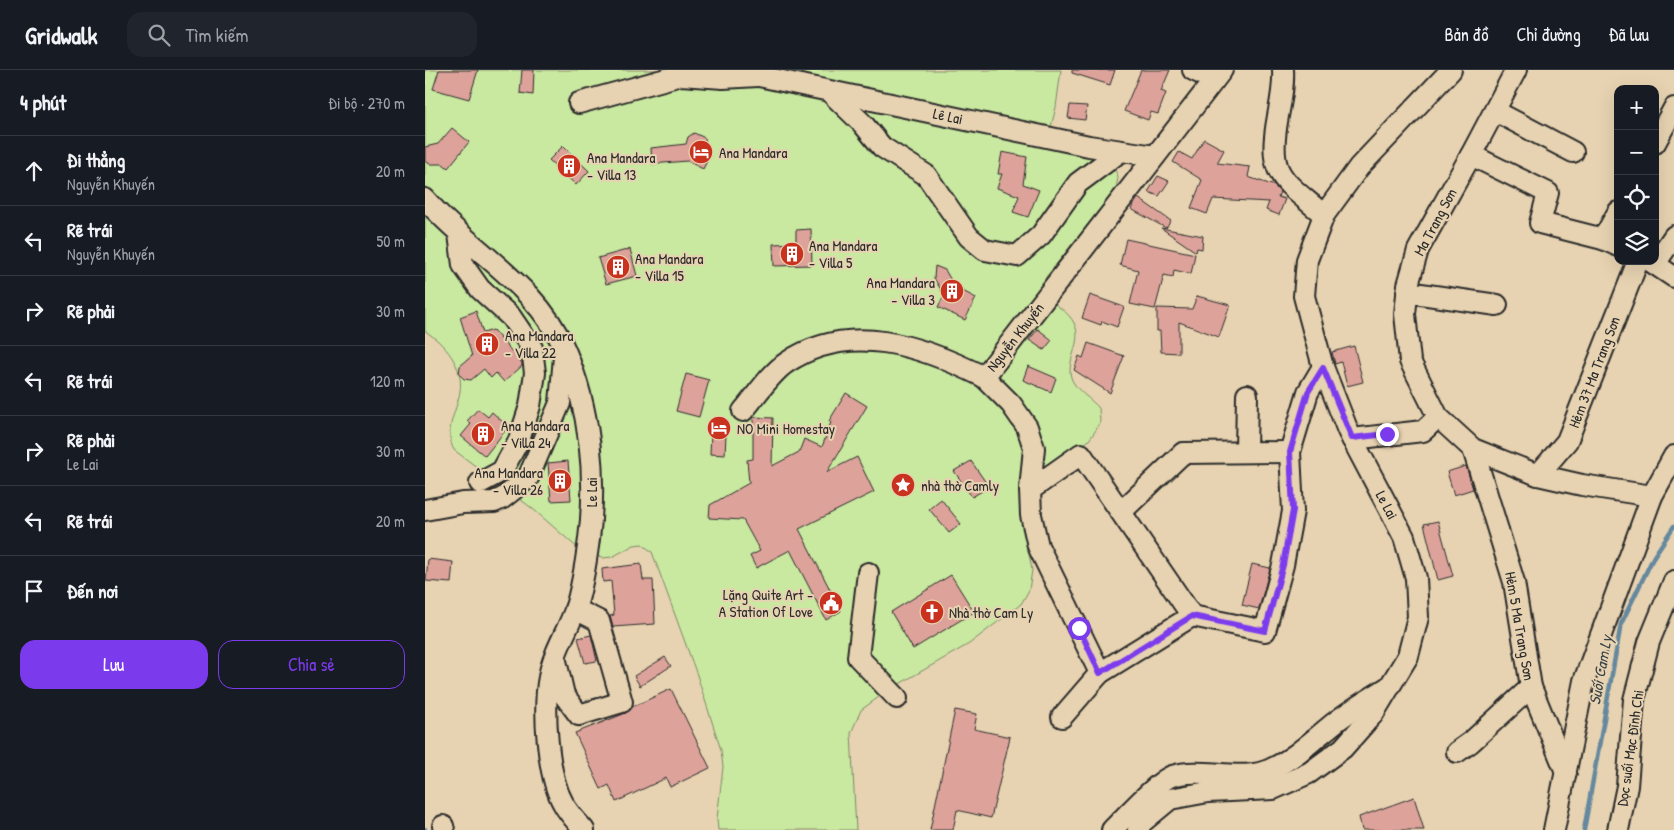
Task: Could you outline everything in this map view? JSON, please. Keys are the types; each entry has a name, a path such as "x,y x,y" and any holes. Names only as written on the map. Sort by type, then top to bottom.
{"street":[{"path":"1193,70 1218,75"},
{"path":"1283,70 1283,88 1274,139 1273,154 1276,167 1289,185 1324,215"},
{"name":"Le Lai","path":"1137,830 1141,823 1170,799 1208,792 1273,790 1309,773 1343,748 1373,714 1393,684 1408,656 1418,617 1416,578 1404,537 1352,438 1323,368 1304,296 1307,260 1324,215 1359,167 1451,70"},
{"name":"Ma Trang Sơn","path":"1515,70 1471,155 1418,250 1407,292 1405,314 1410,362 1438,417 1473,449 1538,475 1582,485 1652,496"},
{"name":"Lê Lai","path":"579,103 681,75 723,78 751,73 830,92 1121,151 1155,156"},
{"name":"Nguyễn Khuyến","path":"1100,673 1038,546 1031,515 1029,490 1034,448 1027,427 1011,404 984,377 1218,75"},
{"path":"830,92 863,124 882,148 926,175 969,238 985,250 1017,256 1041,235 1078,182 1121,151"},
{"path":"1659,136 1674,108"},
{"path":"1495,110 1573,152"},
{"path":"1471,155 1548,193 1540,223 1611,243 1616,220"},
{"name":"Le Lai","path":"425,199 459,234 517,283 549,319 565,349 583,399 592,487 589,541 575,609 555,657 549,677 547,721 551,764 563,803 584,830"},
{"path":"459,234 463,265 480,289 511,316 532,348 535,373 530,406 519,440 502,471 480,483"},
{"name":"Hẻm 37 Ma Trang Sơn","path":"1659,250 1674,236"},
{"name":"Hẻm 37 Ma Trang Sơn","path":"1538,475 1567,441 1646,265"},
{"path":"1652,265 1674,277"},
{"path":"1407,292 1497,305"},
{"path":"743,411 785,363 824,343 862,340 908,346 945,357 984,377"},
{"path":"425,510 463,504 494,502 503,498 528,478 560,403 565,349"},
{"path":"1062,717 1100,673 1192,616 1265,631 1283,565 1293,510 1290,452 1308,392 1323,368"},
{"path":"1246,452 1247,396"},
{"path":"1352,438 1423,431 1438,417"},
{"name":"Hẻm 5 Ma Trang Sơn","path":"1473,449 1514,582 1531,687 1566,772"},
{"path":"1122,511 1183,453 1290,452"},
{"path":"1029,490 1081,454 1122,511 1192,616"},
{"path":"1554,830 1585,681 1652,496 1674,456"},
{"path":"868,573 857,657 897,698"},
{"name":"Dọc suối Mạc Đĩnh Chi","path":"1618,830 1627,786 1634,700 1649,642 1674,581"},
{"path":"555,657 564,695 579,715 622,702 599,621 575,609"},
{"path":"1113,830 1136,805 1171,776 1207,773 1240,774 1268,771 1289,760 1340,719 1393,684"},
{"path":"1457,752 1471,742 1531,687"}],"green space":[{"path":"425,70 1061,70 1056,107 1050,131 1057,149 1101,162 1115,171 1118,177 1116,189 1046,277 1045,287 1050,299 1074,323 1077,337 1070,373 1074,384 1099,408 1100,422 1089,440 1048,476 1023,523 1032,570 1029,590 1021,604 969,644 887,691 861,710 851,733 856,830 718,830 717,819 723,767 721,750 697,675 652,552 642,544 634,545 612,557 603,558 580,550 533,509 454,450 451,443 450,428 460,391 459,373 451,356 439,342 425,331"}],"building":[{"path":"439,70 478,70 469,99 433,89"},
{"path":"522,70 534,70 533,95 520,93"},
{"path":"1072,70 1115,70 1110,85 1072,73"},
{"path":"1141,70 1170,70 1161,91 1166,93 1158,114 1151,112 1148,120 1124,111"},
{"path":"1070,105 1087,106 1085,120 1068,118"},
{"path":"452,128 469,142 448,168 443,164 430,164 425,161 425,147 438,144"},
{"path":"694,133 705,138 707,153 710,155 703,169 687,161 652,164 651,148 686,144 688,137"},
{"path":"1204,139 1224,150 1217,163 1250,167 1248,177 1275,186 1280,192 1278,197 1285,199 1279,215 1266,210 1269,202 1213,199 1207,214 1191,208 1202,180 1173,162 1179,152 1192,159"},
{"name":"Ana Mandara - Villa 13","path":"563,146 589,171 576,185 549,160"},
{"path":"1002,152 1027,157 1023,184 1039,190 1028,217 1013,212 1019,196 997,188 1002,174 998,174"},
{"path":"1158,176 1169,181 1159,196 1148,192"},
{"path":"1138,198 1171,221 1166,228 1131,209"},
{"path":"1161,228 1203,236 1202,249 1197,248 1196,252"},
{"name":"Ana Mandara - Villa 5","path":"811,229 812,265 774,266 773,244 796,243 796,230"},
{"path":"1126,239 1195,254 1191,274 1174,270 1173,277 1164,275 1155,309 1130,304 1138,270 1120,265"},
{"name":"Ana Mandara - Villa 15","path":"630,249 637,276 606,284 598,258"},
{"name":"Ana Mandara - Villa 3","path":"935,266 945,270 955,287 976,298 965,320 938,307 944,295 934,278"},
{"path":"1090,295 1124,307 1117,327 1102,321 1101,325 1082,318"},
{"path":"1197,296 1230,305 1219,337 1179,322 1179,353 1161,352 1160,331 1157,331 1157,308 1192,309"},
{"name":"Ana Mandara - Villa 22","path":"476,311 483,333 493,330 522,363 522,366 504,382 496,373 491,378 484,369 471,380 464,379 459,374 460,366 472,356 460,317"},
{"path":"1038,329 1052,340 1044,350 1029,340"},
{"path":"1088,343 1124,356 1110,393 1074,370 1079,356 1083,358"},
{"path":"1354,346 1363,382 1347,386 1341,362 1335,364 1332,352"},
{"path":"1028,366 1056,378 1051,392 1023,380"},
{"path":"686,374 709,380 699,417 676,411"},
{"path":"846,393 867,406 827,472 857,457 874,492 799,529 841,611 826,620 790,550 756,568 750,556 760,551 743,520 709,518 710,505 749,483 747,460 753,459 753,417 773,418 772,466 799,452 804,439 822,447 831,422 829,421"},
{"name":"Ana Mandara - Villa 24","path":"478,409 488,417 492,412 505,424 502,428 505,431 485,456 461,436 471,424 467,421"},
{"path":"711,432 726,434 725,455 710,454"},
{"name":"Ana Mandara - Villa 26","path":"568,461 571,500 551,501 548,463"},
{"path":"971,461 989,487 972,497 954,471"},
{"path":"1466,466 1473,489 1454,495 1447,472"},
{"path":"941,499 961,524 949,533 929,509"},
{"path":"1438,521 1453,576 1438,580 1424,524"},
{"path":"428,559 453,562 451,583 426,581"},
{"path":"641,564 643,580 653,580 655,624 613,627 610,616 614,615 611,581 603,582 602,569"},
{"path":"1252,564 1270,568 1259,609 1242,605"},
{"name":"Nhà thờ Cam Ly","path":"951,575 974,612 913,649 891,612"},
{"path":"591,635 597,661 585,663 578,638"},
{"path":"665,657 671,666 640,686 634,676"},
{"path":"671,689 710,768 670,787 666,778 616,802 609,785 601,789 575,733 626,713 632,707"},
{"path":"955,710 977,714 974,729 1010,737 991,818 957,810 953,830 930,830"},
{"path":"1414,797 1424,830 1362,830 1359,817"}],"waterway":[{"name":"Suối Cam Ly","path":"1584,830 1621,624 1654,556 1674,526"}],"place":[{"name":"Ana Mandara","path":"701,152"},
{"name":"Ana Mandara - Villa 13","path":"569,166"},
{"name":"Ana Mandara - Villa 5","path":"792,254"},
{"name":"Ana Mandara - Villa 15","path":"618,267"},
{"name":"Ana Mandara - Villa 3","path":"952,291"},
{"name":"Ana Mandara - Villa 22","path":"487,344"},
{"name":"NO Mini Homestay","path":"719,428"},
{"name":"Ana Mandara - Villa 24","path":"483,434"},
{"name":"Ana Mandara - Villa 26","path":"560,481"},
{"name":"nhà thờ Camly","path":"903,485"},
{"name":"Lặng Quite Art - A Station Of Love","path":"831,603"},
{"name":"Nhà thờ Cam Ly","path":"932,612"}],"route":[{"path":"1079,628 1100,673 1192,616 1265,631 1283,565 1293,510 1293,478 1290,452 1308,392 1323,368 1352,438 1387,434"}]}
